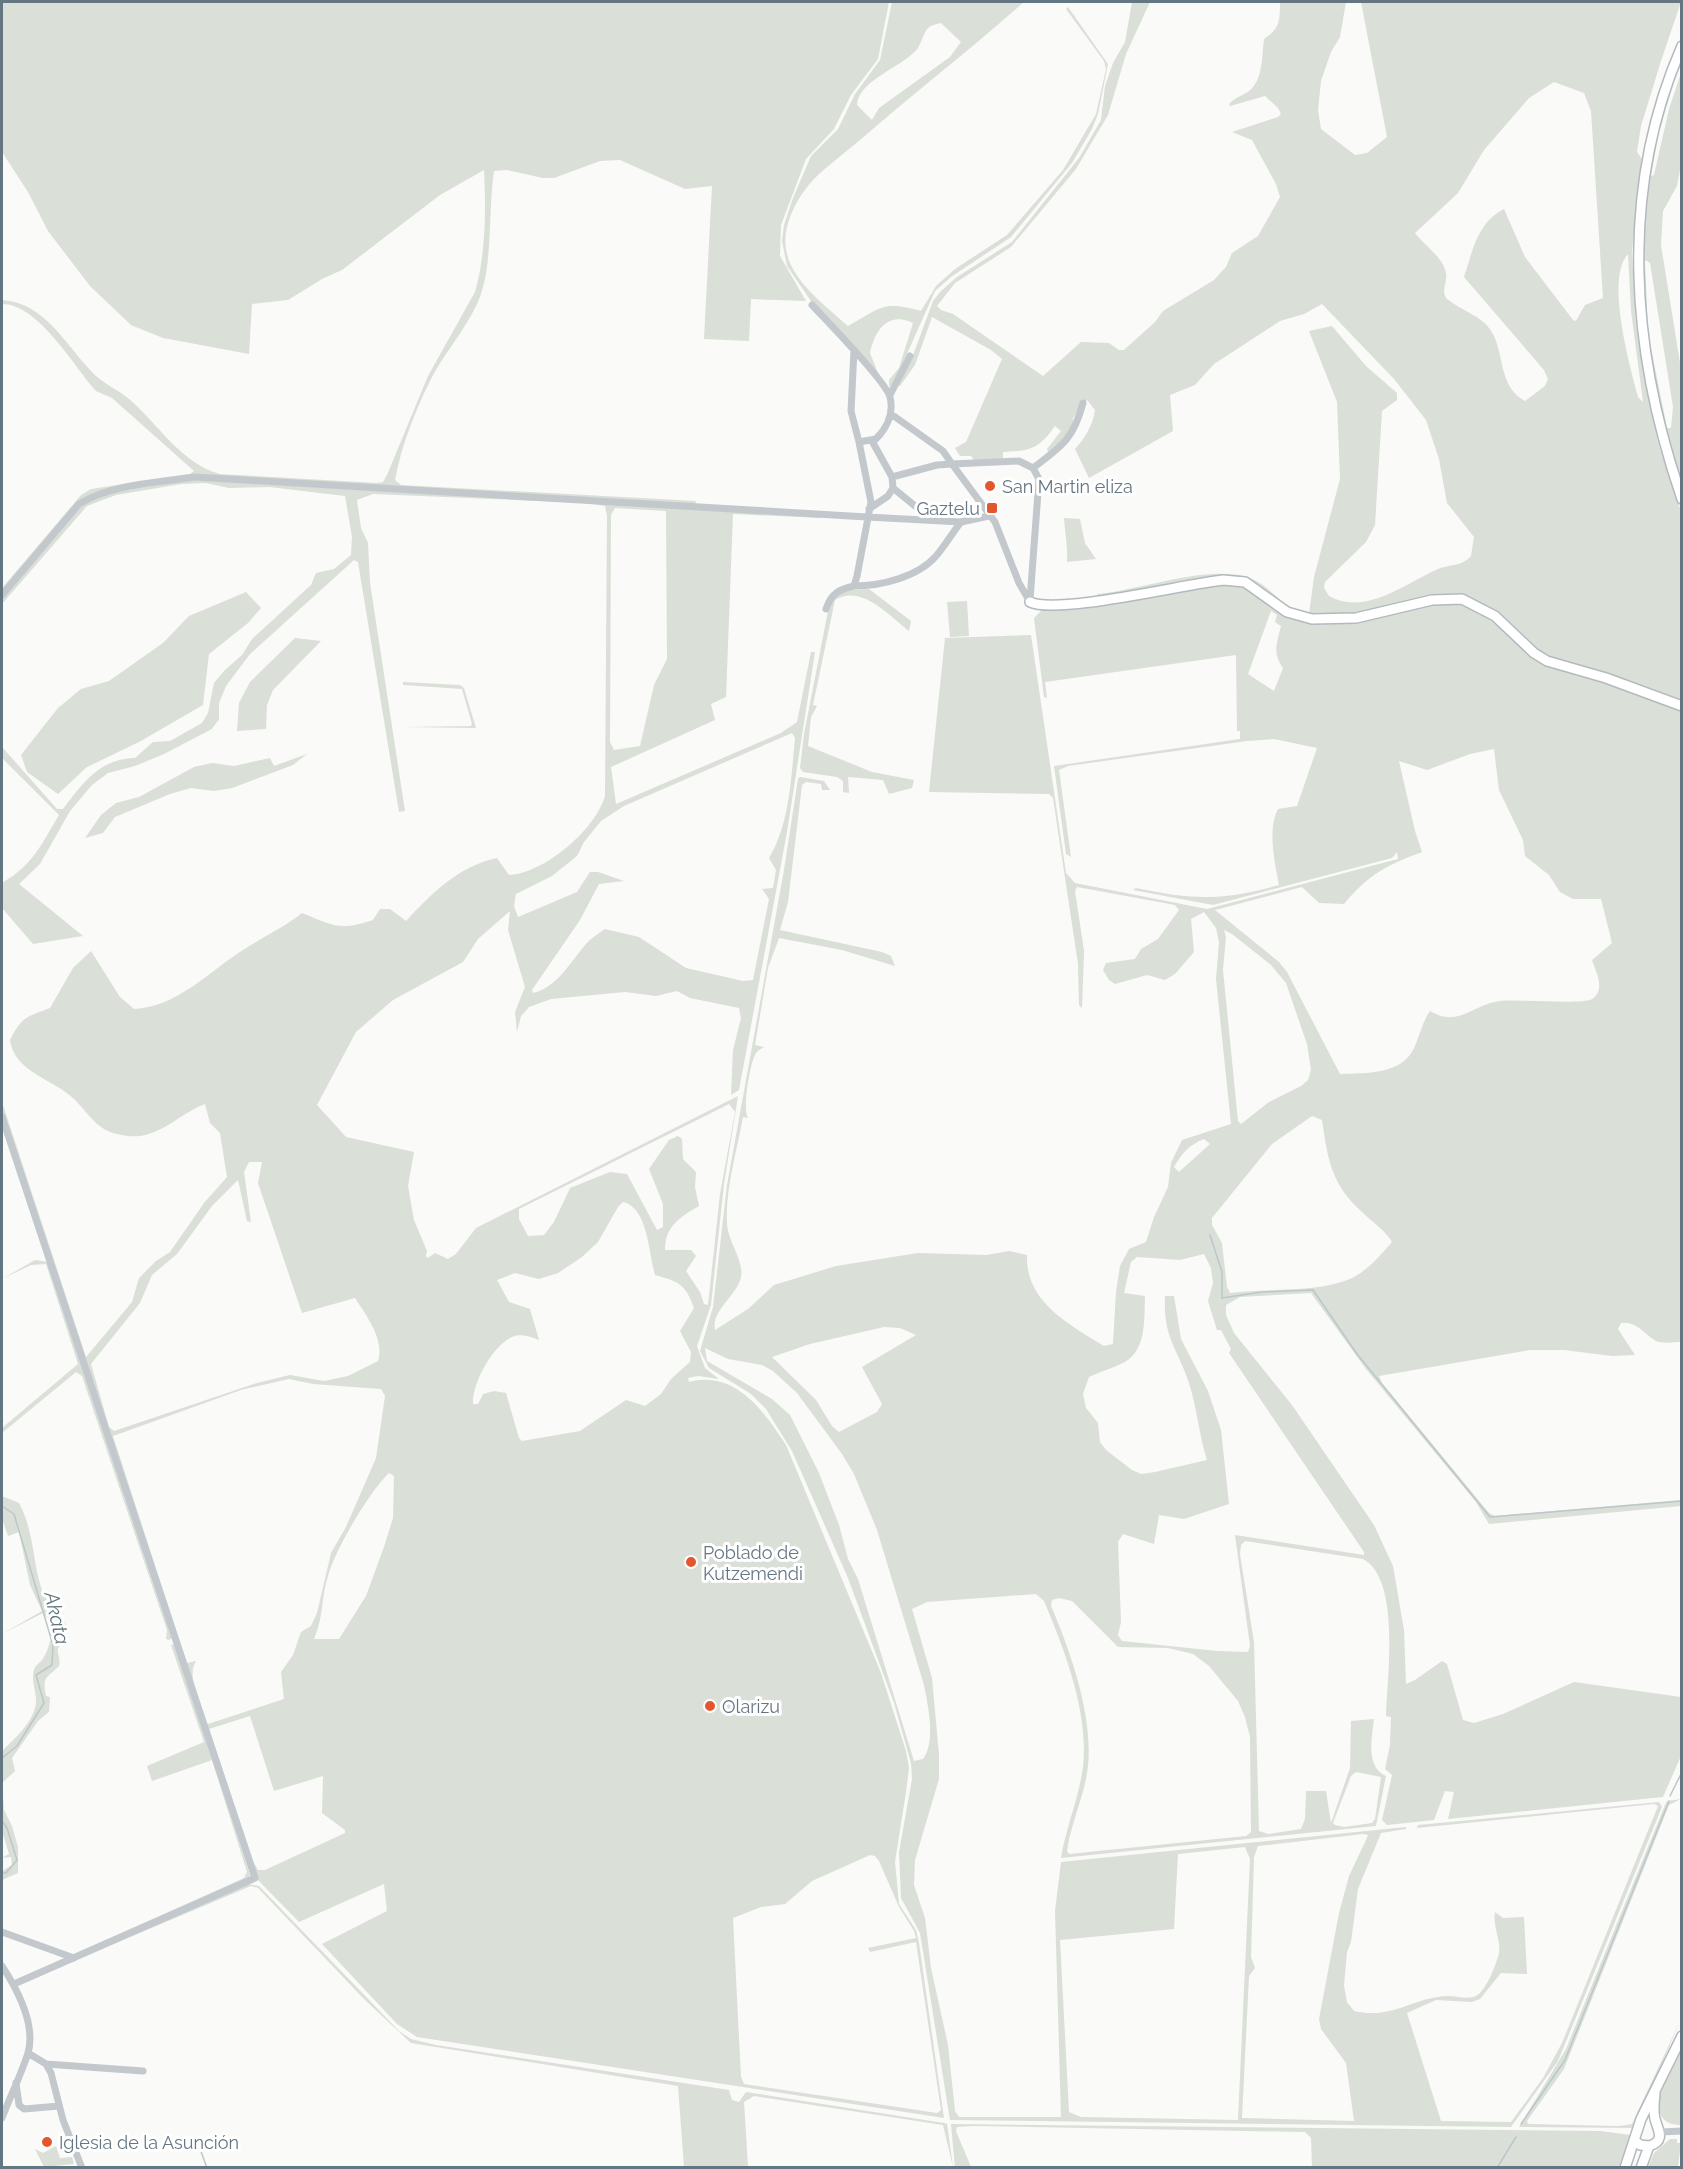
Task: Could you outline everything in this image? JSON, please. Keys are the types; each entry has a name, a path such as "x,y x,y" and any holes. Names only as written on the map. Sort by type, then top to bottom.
{"main road":[{"path":"1682,45 1666,85 1650,146 1641,200 1637,266 1642,339 1651,393 1682,499"},
{"path":"1030,602 1048,607 1223,579 1245,582 1287,612 1312,619 1356,618 1432,600 1462,599 1495,616 1534,653 1547,661 1606,678 1682,706"},
{"path":"1625,2168 1641,2119 1682,2036"},
{"path":"1634,2140 1640,2145 1649,2146 1657,2142 1661,2132 1656,2121 1655,2091"},
{"path":"1641,2119 1656,2121"},
{"path":"1641,2168 1649,2146"}],"street":[{"path":"812,305 854,350 890,395"},
{"path":"854,350 851,411 871,502 854,586"},
{"path":"859,442 872,441 882,433 891,414 890,395 910,356"},
{"path":"1033,468 1068,439 1076,429 1083,403"},
{"path":"891,414 943,451 995,522 1019,583 1030,602"},
{"path":"869,509 888,496 893,488 892,477 872,441"},
{"path":"892,477 937,465 952,464 1019,461 1033,468 1039,479 1030,602"},
{"path":"2,595 79,504 92,496 194,477 867,518 961,522 989,516"},
{"path":"893,488 931,519"},
{"path":"826,609 830,597 835,592 854,586 877,585 894,580 929,563 961,522"},
{"path":"2,1117 255,1878 14,1984"},
{"path":"2,1932 74,1958"},
{"path":"2,1966 14,1984 30,2032 28,2053 2,2118"},
{"path":"28,2053 46,2064 143,2071"},
{"path":"46,2064 82,2168"},
{"path":"16,2080 19,2105 24,2109 59,2106"},
{"path":"1661,2132 1682,2131"}],"shaded area":[{"path":"2,2 889,2 878,59 851,95 834,129 806,159 781,225 780,256 806,301 751,299 749,341 704,339 712,186 685,189 620,160 600,161 554,178 543,178 507,170 494,171 489,249 481,294 424,393 405,442 395,480 401,485 696,501 695,505 207,476 93,493 81,500 2,592 2,588 81,495 91,489 190,474 194,471 112,398 96,391 41,324 15,306 2,304 2,300 17,303 42,317 96,376 129,399 182,452 206,469 220,474 383,482 428,376 475,292 483,247 485,200 484,170 440,195 342,270 322,279 288,300 252,304 249,354 163,338 131,325 90,286 48,231 28,192 2,152"},
{"path":"892,2 1024,2 825,169 808,186 796,204 788,224 785,244 791,265 812,294 848,326 875,310 889,306 921,311 936,286 955,269 1007,235 1063,170 1096,114 1106,69 1104,61 1066,9 1068,7 1108,64 1098,114 1072,163 1011,237 951,277 935,291 894,383 889,387 889,380 899,368 913,323 896,319 879,330 870,353 878,373 875,374 813,304 787,266 782,241 784,225 793,198 811,156 838,129 855,94 880,60","holes":["941,23 961,42 950,57 879,108 872,120 857,105 859,96 865,88 912,55 931,26"]},
{"path":"1132,2 1150,2 1126,54 1108,115 1076,169 1011,247 955,283 937,306 953,314 1043,376 1081,342 1109,343 1119,350 1124,350 1155,322 1163,311 1214,280 1226,267 1232,253 1258,236 1280,197 1276,184 1252,140 1232,132 1281,114 1265,96 1230,106 1229,104 1251,90 1256,82 1260,71 1264,39 1273,32 1278,24 1280,2 1346,2 1340,37 1331,52 1321,81 1318,110 1321,129 1355,155 1367,153 1387,137 1361,2 1681,2 1641,126 1637,152 1642,159 1632,251 1636,325 1658,443 1681,511 1681,704 1611,677 1546,658 1535,651 1495,613 1461,596 1444,595 1361,615 1322,617 1291,612 1258,585 1231,577 1097,597 1097,594 1193,576 1230,574 1256,581 1291,608 1309,614 1314,577 1340,479 1337,402 1309,331 1332,326 1366,366 1397,393 1397,400 1382,411 1375,525 1366,542 1325,582 1324,588 1329,596 1343,601 1371,600 1385,596 1438,569 1459,564 1471,556 1474,537 1447,503 1439,459 1426,420 1394,379 1322,304 1304,314 1280,321 1214,364 1195,385 1170,395 1173,431 1089,478 1075,449 1088,431 1094,416 1095,410 1087,400 1073,418 1072,436 1049,455 1047,449 1061,431 1055,426 1039,444 1020,451 1003,452 1003,459 974,460 971,456 960,456 955,448 966,442 1002,359 991,350 932,317 915,365 900,386 897,385 912,358 933,301 941,291 957,277 1012,242 1079,158 1101,120 1105,86 1113,63 1125,42","holes":["1554,82 1584,93 1591,111 1603,298 1585,305 1576,321 1573,320 1525,257 1504,209 1488,222 1477,238 1464,277 1544,370 1548,379 1545,386 1525,401 1517,395 1507,381 1490,329 1479,319 1447,299 1444,293 1446,276 1444,267 1437,256 1415,233 1458,193 1484,150 1529,98","1628,254 1631,311 1643,402 1638,397 1621,323 1619,282 1621,266"]},
{"path":"1681,57 1658,136 1651,176 1654,175 1669,109 1681,73 1681,165 1677,186 1663,211 1661,245 1681,369 1681,484 1661,419 1650,366 1642,276 1643,232 1648,187 1655,143 1666,100","holes":["1645,260 1650,263 1673,407 1671,428 1667,428 1648,333"]},
{"path":"189,480 820,516 820,518 733,514 726,697 711,704 715,720 611,767 616,804 781,733 797,722 811,652 815,652 787,832 739,1090 731,1095 733,1050 741,1018 739,1008 690,998 677,991 656,996 625,992 551,999 529,1007 521,1016 517,1032 515,1012 525,987 508,930 510,911 478,939 463,962 393,1000 356,1032 317,1105 346,1137 414,1152 408,1186 414,1220 427,1251 426,1256 428,1258 435,1253 448,1259 456,1254 476,1228 738,1096 724,1184 711,1305 697,1346 705,1368 719,1379 698,1376 688,1378 689,1382 705,1380 720,1382 746,1396 768,1419 786,1445 881,1673 906,1751 909,1768 895,1862 899,1904 916,1930 919,1943 944,2118 417,2037 397,2024 322,1944 387,1911 384,1884 299,1922 257,1879 2,1111 2,1102 86,1357 132,1302 139,1278 156,1261 170,1252 204,1203 227,1177 220,1133 210,1123 205,1104 149,1134 128,1136 108,1131 97,1124 68,1094 25,1066 18,1059 10,1040 26,1018 50,1008 73,968 91,951 120,997 134,1009 150,1007 178,996 243,950 302,913 330,924 344,926 373,920 380,909 390,909 406,921 436,891 470,867 497,858 509,875 538,867 567,848 591,822 605,796 607,516 605,506 586,503 373,494 357,500 361,528 368,543 370,583 405,811 399,812 358,562 354,560 250,654 226,686 219,703 219,719 212,729 164,754 135,766 108,773 92,785 70,811 40,864 19,884 83,936 33,944 2,908 2,883 29,861 59,815 2,758 2,747 57,809 63,809 85,782 102,768 122,759 135,758 153,742 170,741 202,723 208,713 214,683 242,655 252,639 311,585 316,573 334,569 351,555 352,537 345,496 269,487 229,488 206,483 181,484 116,495 87,506 2,604 2,598 81,506 109,493","holes":["615,508 666,511 667,659 654,685 640,746 614,750 610,742 611,515","792,733 795,738 791,784 781,830 769,858 776,870 773,888 762,889 769,899 753,980 743,981 686,968 639,937 605,929 588,942 557,980 533,993 532,990 580,920 599,884 624,881 598,872 590,872 577,892 518,917 514,906 516,894 552,876 577,856 584,842 601,821 624,806","729,1104 735,1112 720,1194 708,1305 704,1304 700,1292 686,1271 696,1256 691,1250 665,1250 671,1228 680,1218 699,1206 695,1187 696,1172 683,1159 682,1139 678,1136 669,1140 649,1169 663,1204 663,1227 657,1230 627,1174 610,1172 570,1188 554,1222 544,1235 528,1236 519,1219 519,1209","249,1162 262,1162 258,1183 302,1313 355,1298 377,1336 378,1361 348,1376 324,1381 290,1375 257,1383 114,1431 109,1427 91,1364 140,1303 152,1275 177,1254 212,1206 238,1180 247,1221 251,1222 244,1172","623,1202 638,1213 643,1222 655,1275 684,1288 694,1308 680,1331 691,1352 690,1362 671,1379 661,1394 645,1406 626,1400 580,1431 522,1441 519,1438 506,1393 494,1391 483,1394 478,1404 473,1404 480,1376 497,1348 518,1335 539,1340 530,1309 509,1302 497,1280 515,1273 539,1279 558,1273 582,1257 598,1242","289,1379 313,1384 381,1389 385,1396 376,1458 346,1527 331,1553 317,1613 311,1626 301,1632 293,1655 281,1672 284,1699 208,1724 205,1722 193,1682 193,1667 196,1661 187,1663 184,1655 113,1436 241,1390","389,1473 394,1476 393,1518 366,1596 339,1639 314,1639 332,1565 363,1507","250,1716 274,1791 323,1776 322,1813 345,1830 345,1833 265,1870 258,1870 209,1729","870,1855 875,1856 916,1938 868,1948 870,1952 916,1942 941,2110 937,2113 744,2084 741,2077 733,1918 761,1907 785,1904 812,1881"]},
{"path":"1064,518 1080,519 1085,543 1096,559 1067,562"},
{"path":"1202,584 1245,585 1288,616 1353,621 1379,617 1426,604 1458,601 1490,615 1533,655 1681,709 1681,1342 1659,1342 1632,1324 1621,1323 1618,1329 1635,1355 1612,1356 1564,1350 1530,1350 1379,1376 1382,1383 1489,1513 1495,1516 1681,1500 1681,1506 1489,1524 1476,1502 1366,1369 1311,1293 1240,1297 1226,1305 1226,1315 1234,1333 1292,1405 1374,1525 1393,1566 1404,1630 1406,1684 1442,1661 1447,1664 1463,1720 1474,1723 1503,1714 1574,1682 1681,1697 1681,1756 1663,1797 1448,1819 1454,1792 1445,1791 1434,1820 1387,1825 1382,1820 1392,1775 1385,1769 1390,1745 1391,1717 1386,1716 1389,1631 1383,1587 1375,1570 1363,1559 1245,1541 1241,1545 1240,1554 1254,1642 1259,1831 1268,1834 1301,1829 1305,1819 1306,1791 1326,1791 1331,1823 1350,1768 1351,1721 1374,1719 1372,1759 1379,1772 1386,1776 1376,1826 1061,1858 1081,1779 1084,1746 1074,1682 1044,1601 1036,1594 927,1602 912,1609 932,1678 939,1755 939,1779 915,1860 914,1885 925,1918 931,1968 948,2045 955,2111 959,2117 1061,2117 1055,1911 1061,1862 1406,1827 1406,1829 1381,1833 1358,1889 1351,1942 1347,1952 1344,1986 1347,2002 1354,2011 1380,2013 1436,1997 1476,1996 1488,1982 1498,1957 1495,1912 1503,1918 1524,1917 1527,1974 1501,1973 1480,1999 1472,2002 1436,2000 1407,2013 1441,2121 1511,2122 1543,2078 1562,2043 1658,1806 1654,1804 1417,1828 1418,1825 1659,1802 1662,1807 1558,2061 1511,2127 950,2120 920,1933 901,1898 899,1852 912,1779 911,1763 894,1703 848,1578 792,1451 766,1409 751,1394 709,1368 700,1351 713,1307 727,1185 800,777 824,781 830,790 822,790 821,784 806,782 802,785 788,902 780,930 882,952 891,956 895,966 842,950 779,938 768,968 755,1045 764,1047 756,1053 751,1066 746,1096 748,1118 743,1117 728,1197 728,1231 740,1264 741,1277 739,1284 720,1309 715,1330 748,1309 774,1285 836,1266 918,1253 987,1255 1009,1251 1027,1255 1028,1272 1033,1286 1052,1310 1077,1330 1104,1346 1113,1344 1120,1266 1129,1249 1146,1242 1154,1217 1168,1187 1171,1163 1182,1140 1231,1124 1216,979 1219,942 1216,928 1204,912 1191,919 1194,952 1175,974 1165,980 1147,975 1115,984 1109,980 1103,970 1106,963 1135,959 1141,949 1158,939 1179,910 1175,905 1077,887 1075,891 1084,951 1082,1008 1079,1005 1078,964 1053,798 1049,794 929,792 945,638 1031,635 1066,873 1075,883 1207,909 1398,859 1397,852 1392,858 1213,905 1133,890 1136,888 1191,897 1208,897 1240,894 1279,885 1272,836 1275,817 1278,809 1297,806 1317,748 1274,739 1068,766 1059,770 1071,857 1066,854 1054,766 1240,739 1240,731 1237,731 1236,655 1045,682 1047,698 1044,697 1034,618 1041,611","holes":["1271,611 1277,615 1275,622 1281,626 1276,653 1283,668 1274,691 1248,674","1494,749 1499,790 1523,840 1525,856 1549,875 1560,892 1573,899 1601,899 1612,943 1592,960 1599,986 1592,999 1576,1002 1500,1001 1465,1014 1449,1017 1430,1011 1415,1046 1402,1062 1383,1070 1340,1074 1287,972 1279,962 1215,910 1302,887 1319,903 1344,904 1370,878 1399,861 1422,852 1399,761 1427,770 1470,754","1224,930 1271,965 1286,983 1307,1044 1311,1070 1308,1080 1301,1086 1269,1102 1241,1124 1238,1121 1223,970 1226,937","1312,1116 1322,1120 1326,1147 1337,1181 1352,1202 1392,1242 1378,1258 1350,1279 1307,1288 1230,1293 1227,1287 1222,1243 1212,1225 1212,1218 1272,1144","1204,1139 1210,1144 1179,1172 1174,1167 1194,1144","1204,1254 1211,1268 1213,1283 1208,1301 1217,1330 1221,1330 1231,1349 1229,1353 1364,1552 1364,1555 1235,1535 1250,1646 1248,1652 1122,1641 1118,1635 1121,1622 1118,1542 1123,1534 1154,1544 1159,1515 1184,1519 1229,1504 1221,1430 1208,1391 1181,1339 1174,1296 1165,1296 1166,1322 1189,1383 1207,1460 1141,1474 1106,1450 1100,1442 1098,1423 1086,1408 1083,1394 1089,1377 1125,1362 1132,1356 1141,1341 1145,1296 1124,1293 1131,1262 1137,1257 1180,1260","884,1327 900,1328 916,1335 862,1367 882,1404 877,1412 839,1432 832,1426 816,1400 772,1357 810,1344","705,1348 728,1359 762,1365 773,1371 797,1393 854,1474 877,1530 924,1685 930,1733 927,1752 923,1759 914,1761 858,1579 848,1559 839,1525 819,1473 790,1415 772,1399 707,1361","1059,1598 1072,1601 1118,1647 1168,1648 1193,1654 1209,1666 1238,1701 1245,1717 1250,1737 1251,1832 1246,1836 1069,1854 1067,1851 1069,1840 1084,1787 1089,1747 1079,1684 1051,1606 1052,1600","1356,1772 1381,1777 1375,1819 1372,1823 1344,1827 1333,1823 1351,1776","1368,1835 1349,1876 1339,1913 1319,2019 1321,2029 1346,2063 1354,2121 1242,2118 1249,1976 1255,1968 1251,1957 1254,1857 1258,1846","1245,1847 1250,1859 1238,2120 1081,2117 1069,2112 1060,1940 1174,1929 1178,1854"]},
{"path":"869,589 911,621 909,631 865,599 845,596 835,600 813,705 817,706 811,717 808,746 872,772 914,780 912,788 889,794 883,780 848,777 849,793 843,792 843,781 837,777 803,772 800,768 804,734 829,606 833,596 850,590"},
{"path":"246,592 261,608 248,623 209,654 203,705 139,742 87,767 58,794 27,772 21,755 58,708 81,689 109,681 163,643 189,616"},
{"path":"967,601 969,636 950,637 947,602"},
{"path":"295,638 321,641 273,690 267,705 266,729 237,731 239,703 250,682"},
{"path":"403,682 460,685 464,688 476,728 402,727 471,726 472,724 462,689 403,685"},
{"path":"307,754 293,765 232,788 214,791 191,788 170,794 115,817 103,833 85,838 101,815 116,803 139,797 194,767 212,763 234,766 270,758 274,766"},
{"path":"35,1260 48,1262 173,1638 169,1640 166,1639 167,1630 82,1376 76,1372 2,1433 2,1428 78,1364 46,1264 31,1265 2,1279"},
{"path":"2,1496 19,1503 31,1537 43,1593 62,1618 67,1630 58,1649 59,1666 45,1681 46,1696 50,1697 49,1712 38,1721 12,1758 15,1771 2,1783 2,1751 25,1727 33,1714 36,1698 33,1673 50,1642 51,1629 43,1613 2,1634 42,1611 30,1585 19,1532 8,1536 2,1519"},
{"path":"175,1644 250,1875 249,1878 103,1944 102,1942 244,1878 247,1872 212,1760 152,1781 147,1766 204,1742 171,1645"},
{"path":"2,1783 4,1810 12,1826 18,1847 18,1873 2,1880 2,1871 12,1865 11,1857 2,1858 9,1854 2,1831"},
{"path":"1681,1799 1669,1805 1564,2069 1527,2121 1528,2124 1619,2126 1632,2124 1681,2019 1634,2128 1519,2127 1566,2049 1665,1805 1667,1801"},
{"path":"248,1884 259,1886 399,2031 411,2039 436,2045 729,2090 732,2100 739,2102 746,2092 944,2123 947,2124 953,2167 943,2125 754,2096 744,2102 748,2167 684,2167 678,2086 411,2043 365,2000 258,1888 251,1886 104,1948"},
{"path":"1681,2047 1681,2125 1668,2122 1661,2116 1659,2106 1665,2080"},
{"path":"951,2124 1600,2131 1631,2135 1620,2167 1312,2168 1311,2138 1305,2132 972,2126 957,2127 956,2131 971,2167 955,2168"},
{"path":"1670,2139 1677,2139 1677,2143 1681,2143 1678,2167 1648,2167 1654,2153"},
{"path":"56,2146 60,2158 72,2157 74,2164 44,2167 35,2149 43,2153"}],"waterway":[{"path":"1210,1235 1222,1272 1222,1298 1262,1292 1313,1290 1357,1354 1490,1517 1682,1501"},
{"name":"Akata","path":"2,1506 14,1514 53,1645 52,1665 36,1675 44,1703 17,1746 2,1758"},
{"path":"1670,1796 1682,1772"},
{"path":"1521,2124 1565,2060 1669,1801"},
{"name":"Akata","path":"2,1821 7,1828 17,1860 6,1873 2,1873"},
{"path":"1497,2168 1516,2137"},
{"path":"199,2146 207,2168"}],"place":[{"name":"San Martin eliza","path":"990,486"},
{"name":"Gaztelu","path":"992,508"},
{"name":"Poblado de Kutzemendi","path":"691,1562"},
{"name":"Olarizu","path":"710,1706"},
{"name":"Iglesia de la Asunción","path":"47,2142"}]}
